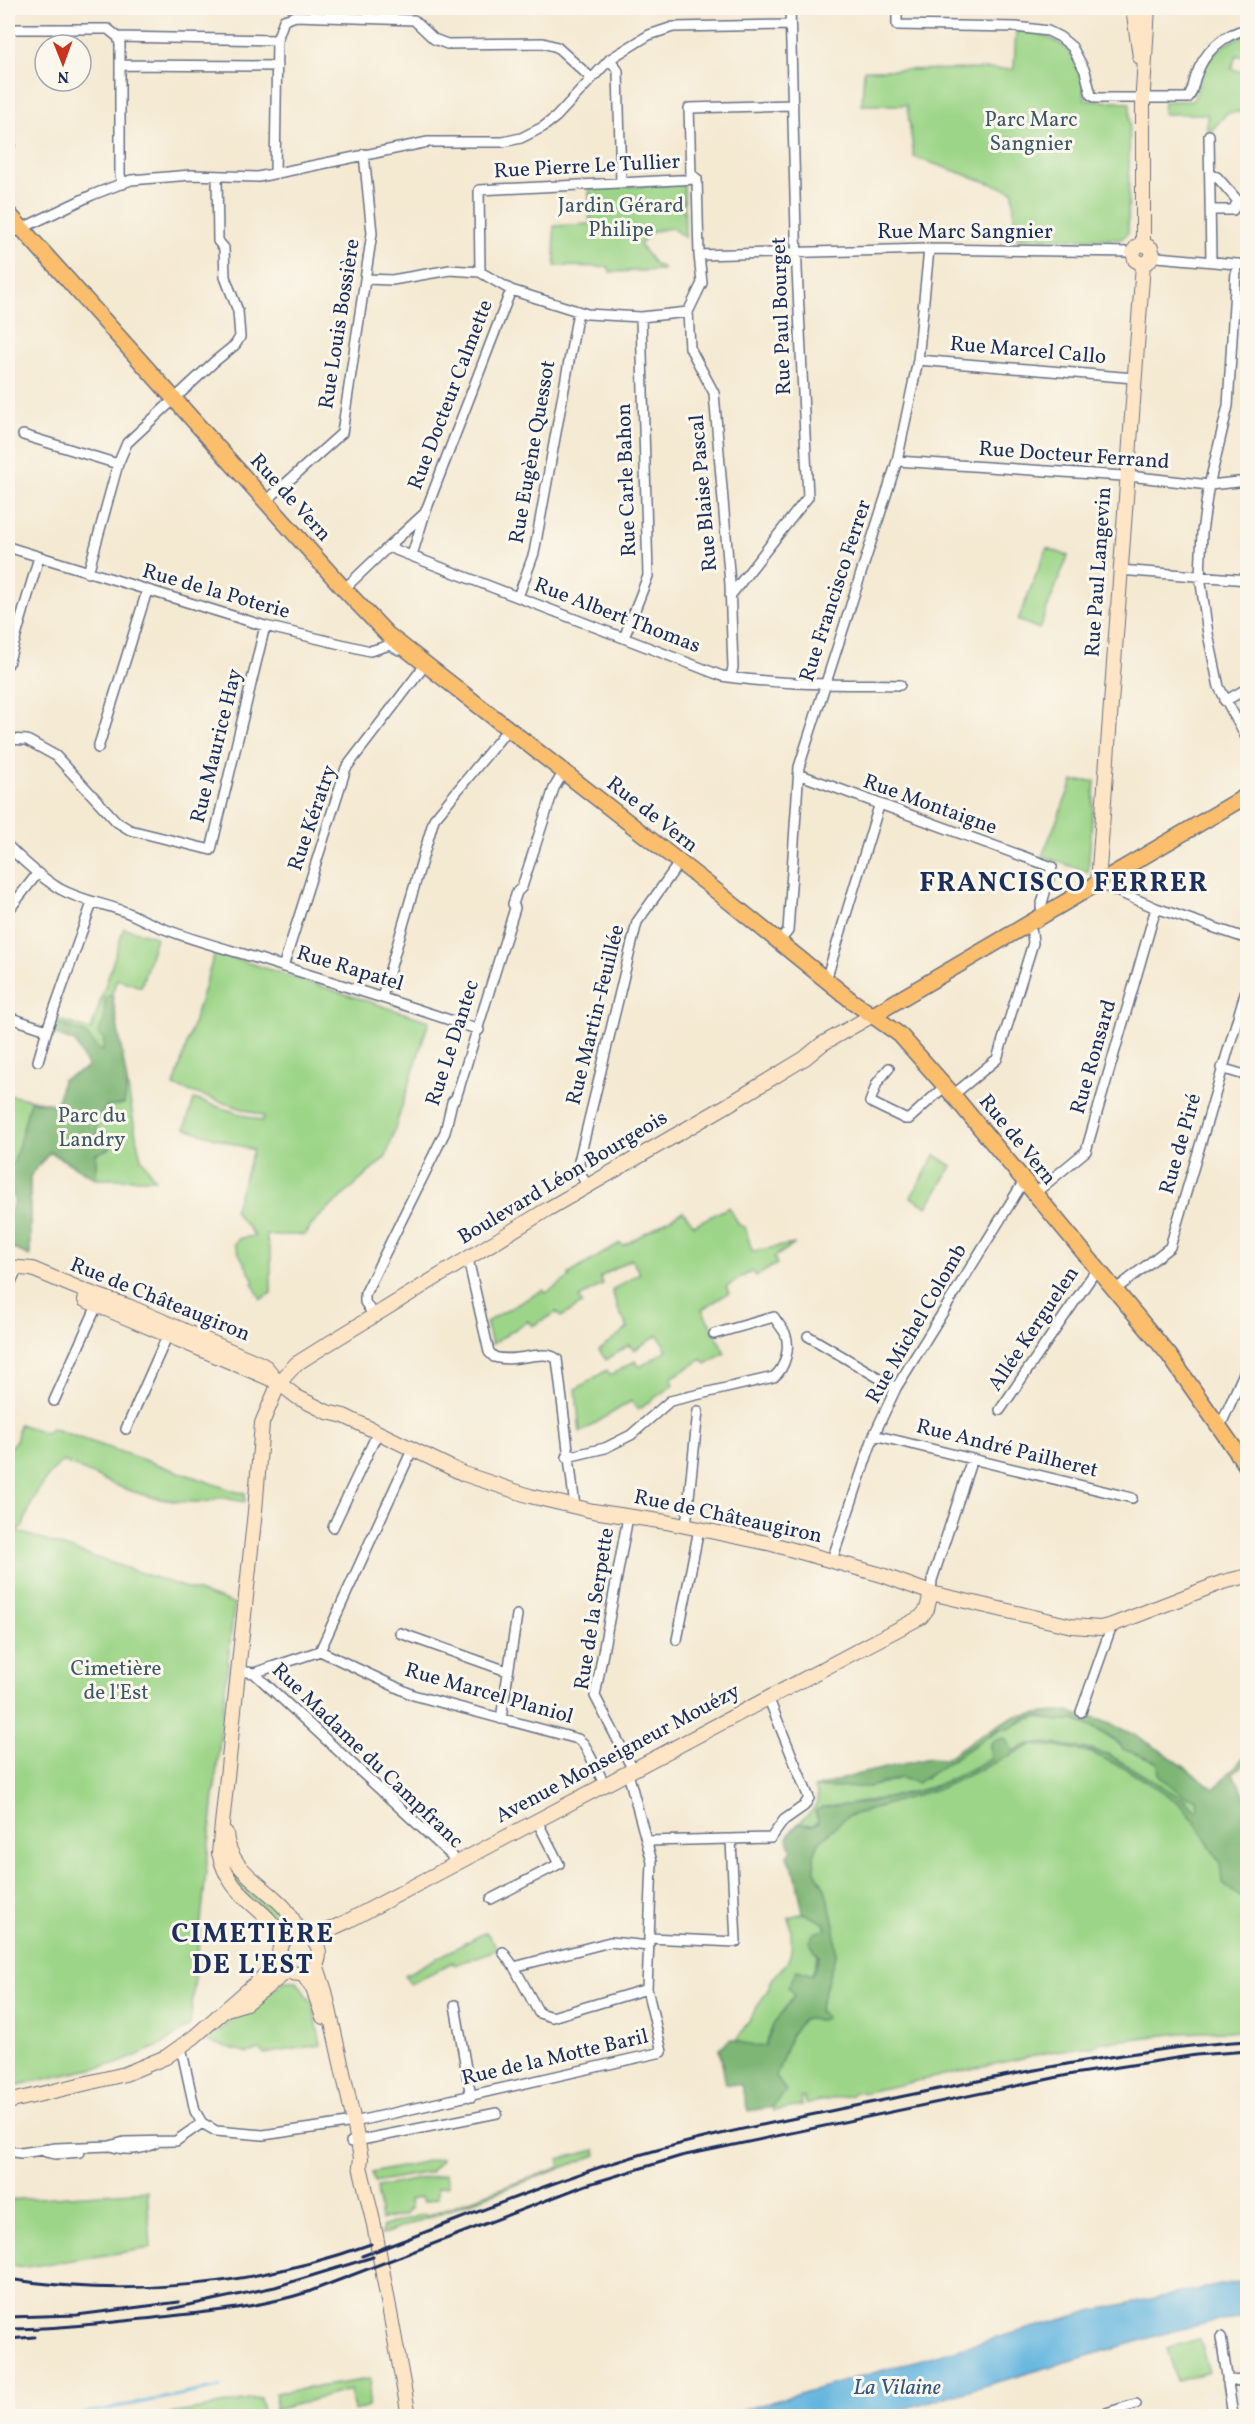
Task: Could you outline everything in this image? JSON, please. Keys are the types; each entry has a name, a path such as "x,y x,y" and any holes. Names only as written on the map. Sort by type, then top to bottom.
{"main road":[{"name":"Rue Paul Langevin","path":"1133,8 1143,92"},
{"name":"Rue Paul Langevin","path":"1098,883 1143,254 1143,92 1148,8"},
{"name":"Rue de Vern","path":"8,213 14,233 174,400 376,623 420,661 826,980 900,1035 1169,1355 1248,1468"},
{"path":"873,1015 1248,795"},
{"name":"Boulevard Léon Bourgeois","path":"279,1383 297,1364 374,1316 587,1186 726,1106 805,1058 822,1044 873,1015"},
{"name":"Rue de Châteaugiron","path":"11,1264 27,1275 266,1367 279,1383 300,1389 333,1407 344,1416 412,1450 464,1474 530,1496 574,1507 782,1546 931,1593 1072,1626 1100,1628 1112,1625 1222,1582 1248,1576"},
{"path":"279,1383 262,1423 219,1853 226,1874 239,1893 274,1926 284,1941"},
{"name":"Avenue Monseigneur Mouézy","path":"306,1936 346,1922 921,1617 927,1609 931,1593"},
{"path":"224,1813 226,1838 233,1858 243,1871 284,1906 306,1936 318,1947 319,1956 316,1964 324,1987 354,2141 361,2158 360,2166 409,2416"},
{"path":"306,1936 292,1935 279,1949 290,1969 313,1989 327,2028 342,2108 350,2122"},
{"path":"8,2102 125,2074 144,2067 181,2047 229,2009 246,2003 290,1969 316,1964"}],"street":[{"name":"Rue Paul Bourget","path":"730,596 808,496 797,252 790,8"},
{"path":"897,8 897,25 1016,27 1048,31 1072,47 1085,71 1089,92 1093,97 1143,92 1188,99 1206,55 1223,39 1248,29"},
{"path":"275,173 277,40 284,20 296,16 414,20 434,39 447,44 543,43 557,48 590,77"},
{"path":"14,233 92,195 131,180 191,175 258,177 428,142 503,142 521,138 543,127 556,117 590,77 610,59 649,35 673,27 790,25"},
{"path":"8,29 108,29 118,37 277,40"},
{"path":"118,37 120,175 123,184"},
{"path":"610,59 618,71 621,183"},
{"path":"120,65 277,66"},
{"path":"366,279 401,279 450,270 480,273 511,290 587,314 640,317 688,312 702,283 697,179 691,174 689,108 793,105"},
{"path":"8,131 10,145 8,149"},
{"path":"1209,135 1211,261"},
{"name":"Rue Louis Bossière","path":"265,502 342,433 372,233 364,154"},
{"path":"1210,175 1217,177 1238,201 1233,210 1211,210"},
{"path":"88,573 118,464 127,443 235,345 240,337 238,311 225,277 224,248 218,241 217,176"},
{"name":"Rue Pierre Le Tullier","path":"480,273 480,190 697,179"},
{"name":"Rue Marc Sangnier","path":"699,255 742,256 797,252 929,249 1143,254 1243,264"},
{"name":"Rue Francisco Ferrer","path":"779,942 788,931 798,774 897,461 918,360 929,249"},
{"path":"1243,264 1236,271 1228,406 1209,485 1202,532 1200,576 1208,634 1219,687 1248,741"},
{"name":"Rue Docteur Calmette","path":"412,555 425,513 511,290"},
{"name":"Rue Eugène Quessot","path":"518,597 534,554 578,312"},
{"name":"Rue Blaise Pascal","path":"688,312 690,348 714,393 730,596 733,664 731,677"},
{"name":"Rue Carle Bahon","path":"624,638 648,576 640,317"},
{"name":"Rue Marcel Callo","path":"918,360 1134,378"},
{"path":"23,435 118,464"},
{"name":"Rue Docteur Ferrand","path":"897,461 1209,485 1248,482"},
{"name":"Rue Docteur Calmette","path":"388,547 425,513"},
{"name":"Rue de la Poterie","path":"8,547 265,626 370,651 390,645 420,661"},
{"path":"344,590 388,547"},
{"name":"Rue Albert Thomas","path":"388,547 722,676 756,681 900,686"},
{"path":"8,664 39,557"},
{"path":"1119,570 1248,580"},
{"path":"98,748 147,591"},
{"name":"Rue Maurice Hay","path":"8,739 27,740 56,756 117,822 130,830 211,850 265,626"},
{"name":"Rue Kératry","path":"283,967 346,768 420,661"},
{"path":"1226,701 1248,688"},
{"path":"382,997 434,819 507,729"},
{"name":"Rue Le Dantec","path":"374,1316 365,1302 365,1294 445,1132 452,1102 456,1098 479,1030 515,908 513,904 517,892 522,887 554,788 563,772"},
{"name":"Rue Montaigne","path":"798,774 879,806 1052,867 1041,907 1045,914"},
{"path":"826,980 879,806"},
{"name":"Rue Rapatel","path":"8,846 37,874 62,890 92,903 134,916 161,928 479,1030"},
{"name":"Rue Martin-Feuillée","path":"587,1186 580,1172 579,1161 637,922 679,863"},
{"path":"8,911 37,874"},
{"path":"1098,883 1156,908 1248,939"},
{"path":"38,1061 92,903"},
{"name":"Rue Ronsard","path":"1034,1194 1086,1151 1156,908"},
{"path":"889,1068 878,1083 870,1102 909,1119 997,1059 1033,943 1028,924"},
{"name":"Rue de Piré","path":"1115,1290 1170,1247 1221,1068 1248,983"},
{"path":"8,1017 47,1030"},
{"path":"1221,1068 1248,1076"},
{"name":"Rue Michel Colomb","path":"832,1560 874,1435 896,1388 1024,1181"},
{"path":"468,1259 489,1352 494,1357 512,1360 546,1354 557,1359 574,1507"},
{"path":"8,1288 11,1264"},
{"name":"Allée Kerguelen","path":"1000,1410 1097,1269"},
{"path":"54,1401 99,1301"},
{"path":"567,1456 605,1448 631,1435 670,1401 774,1377 782,1370 786,1357 785,1334 774,1317 714,1334"},
{"path":"126,1429 169,1330"},
{"path":"808,1336 896,1388"},
{"path":"1219,1429 1248,1364"},
{"path":"677,1640 692,1528 698,1411"},
{"path":"333,1527 378,1432"},
{"name":"Rue André Pailheret","path":"874,1435 1132,1498"},
{"path":"239,1671 254,1673 320,1651 412,1450"},
{"path":"931,1593 932,1580 972,1459"},
{"name":"Rue de la Serpette","path":"628,1517 595,1696 630,1771"},
{"path":"501,1719 517,1616"},
{"path":"1081,1712 1112,1625"},
{"path":"400,1633 507,1671"},
{"name":"Rue Marcel Planiol","path":"320,1651 413,1695 578,1739 584,1744 605,1785"},
{"name":"Rue Madame du Campfranc","path":"254,1673 451,1855 455,1865"},
{"path":"647,1841 771,1838 784,1820 804,1806 809,1798 768,1697"},
{"name":"Rue de la Motte Baril","path":"202,2123 216,2131 262,2135 350,2122 471,2097 662,2052 647,1989 652,1862 630,1771"},
{"path":"491,1899 559,1864 537,1821"},
{"path":"514,1967 610,1942 736,1942 731,1840"},
{"path":"503,1952 514,1967 539,2013 552,2017 647,1989"},
{"path":"454,2006 471,2097"},
{"path":"8,2151 21,2153 56,2148 110,2146 124,2142 176,2141 202,2123 195,2111 181,2047"},
{"path":"354,2141 497,2113"},
{"path":"8,2158 21,2153"},
{"path":"1221,2337 1233,2416"},
{"path":"1227,2380 1248,2381"},
{"path":"1096,2416 1136,2404"}],"green space":[{"name":"Parc Marc Sangnier","path":"1016,30 1046,37 1071,53 1081,71 1085,100 1130,103 1128,233 1121,239 1015,238 1013,191 914,157 907,105 862,105 864,70 1014,69"},
{"path":"1247,35 1244,50 1247,59 1237,55 1231,68 1244,73 1247,80 1247,118 1240,112 1227,113 1211,131 1207,131 1207,114 1163,114 1164,101 1192,101 1203,70 1212,56 1224,45"},
{"name":"Jardin Gérard Philipe","path":"684,184 685,238 672,228 653,231 640,245 655,265 663,267 663,270 610,272 609,267 555,266 554,226 590,224 589,188"},
{"path":"1047,548 1068,556 1039,629 1018,620"},
{"path":"1073,781 1095,781 1088,872 1042,856"},
{"name":"Parc du Landry","path":"124,928 156,937 141,987 117,979 112,994 137,1141 141,1158 155,1179 96,1179 50,1152 30,1176 30,1256 8,1246 8,1219 14,1201 12,1189 8,1188 8,1095 58,1105 62,1080 88,1068 75,1042 51,1033 56,1019 91,1030"},
{"path":"215,952 429,1021 386,1157 317,1219 304,1235 266,1235 271,1257 271,1293 261,1299 234,1244 240,1238 255,1236 234,1211 253,1150 185,1128 194,1099 262,1121 264,1116 174,1086"},
{"name":"Parc du Landry","path":"112,994 127,1084 124,1104 106,1107 98,1120 97,1135 107,1137 110,1148 96,1154 96,1179 50,1152 30,1176 30,1256 8,1246 8,1219 14,1201 12,1189 8,1188 8,1165 14,1163 30,1101 57,1105 62,1080 88,1068 75,1042 51,1033 55,1022 86,1034 98,1049 103,1051 104,1039 98,1033 104,1021 105,999"},
{"path":"935,1155 952,1166 927,1207 911,1197"},
{"path":"729,1207 739,1225 745,1227 752,1251 795,1244 774,1257 777,1264 756,1276 752,1271 726,1287 729,1293 702,1309 725,1353 706,1364 702,1359 671,1378 674,1384 638,1410 631,1401 580,1433 576,1389 607,1370 611,1375 635,1361 640,1367 667,1350 658,1335 634,1350 629,1345 606,1360 599,1350 628,1328 617,1307 612,1290 640,1273 631,1259 600,1277 603,1284 579,1298 582,1304 561,1317 557,1312 532,1326 528,1321 492,1344 486,1322 543,1290 546,1293 570,1277 569,1274 620,1243 623,1246 683,1211 694,1225"},
{"name":"Cimetière de l'Est","path":"19,1424 47,1433 51,1428 245,1493 245,1502 219,1497 203,1502 158,1498 126,1489 63,1461 43,1483 23,1526 16,1531 234,1604 190,2026 161,2045 119,2063 8,2087 8,1450 17,1439"},
{"path":"1068,1711 1099,1719 1133,1734 1175,1760 1214,1789 1247,1754 1247,1763 1233,1773 1247,1800 1247,1897 1240,1897 1222,1883 1220,1863 1193,1819 1181,1805 1124,1768 1092,1753 1068,1748 1032,1745 943,1787 846,1817 819,1842 814,1855 815,1871 825,1888 835,1928 836,1953 819,2010 826,2017 821,2020 803,2019 790,2037 776,2077 786,2091 773,2107 748,2111 741,2085 726,2084 719,2048 731,2039 748,2045 765,2046 773,2025 794,1996 788,1987 797,1970 812,1975 819,1956 809,1942 814,1932 826,1929 824,1923 803,1913 796,1876 787,1857 792,1850 787,1838 799,1824 812,1825 819,1822 815,1811 823,1807 866,1803 922,1790 945,1782 991,1759 990,1744 995,1740 1005,1738 1013,1751 1029,1744 1046,1743 1108,1754 1185,1800 1196,1811 1199,1810 1196,1798 1184,1796 1159,1776 1158,1763 1123,1749 1119,1743 1097,1729 1073,1719 1059,1721 1039,1717 1026,1718 1009,1729 999,1729 917,1783 900,1778 869,1787 815,1788 859,1774 930,1758 945,1759 1014,1716"},
{"path":"1039,1717 1059,1721 1073,1719 1096,1729 1123,1749 1158,1763 1196,1798 1199,1810 1196,1811 1190,1806 1247,1880 1247,2030 1181,2033 1097,2043 1097,2045 1055,2051 806,2104 804,2097 801,2098 802,2106 773,2111 769,2097 770,2076 830,1941 806,1847 842,1813 942,1785 1012,1750 990,1744 991,1759 945,1782 922,1790 848,1805 812,1825 799,1824 787,1838 791,1831 817,1803 818,1796 815,1788 869,1787 900,1778 926,1779 931,1772 1000,1729"},
{"path":"224,1852 292,1924 283,1928 238,1885"},
{"path":"803,1913 825,1923 826,1929 812,1975 797,1970 794,1995 773,2025 765,2046 736,2041 771,1981 788,1960 792,1942 789,1917"},
{"path":"486,1932 499,1949 455,1965 453,1962 410,1984 405,1975"},
{"path":"285,1981 297,1981 313,2004 321,2045 264,2054 259,2050 247,2053 206,2041"},
{"path":"596,2150 597,2155 381,2235 383,2226 424,2214 426,2216 560,2167 558,2159"},
{"path":"441,2158 430,2172 374,2182 372,2173"},
{"path":"446,2174 448,2186 437,2188 437,2199 423,2202 421,2197 409,2200 410,2209 404,2215 381,2220 377,2187"},
{"path":"147,2191 151,2248 26,2267 8,2265 8,2200"},
{"path":"1199,2339 1209,2372 1177,2381 1167,2348"},
{"path":"371,2379 368,2406 354,2411 350,2390 275,2410 276,2393"},
{"path":"261,2398 263,2415 258,2416 160,2416"}],"water":[{"name":"La Vilaine","path":"1247,2280 1247,2317 1215,2321 1177,2330 879,2416 721,2416 1095,2310"}],"waterway":[{"path":"72,2416 220,2387"}],"railway":[{"path":"362,2256 552,2184 616,2162 683,2143 1067,2064 1157,2050 1248,2041"},
{"path":"8,2329 117,2322 270,2302 308,2292 586,2185 681,2156 1073,2074 1196,2055 1248,2051"},
{"path":"8,2279 54,2285 100,2287 192,2284 237,2279 282,2270 371,2244"},
{"path":"170,2309 275,2287 373,2257"},
{"path":"8,2317 77,2315 179,2302"},
{"path":"8,2339 34,2337"}],"district":[{"name":"FRANCISCO FERRER","path":"1064,884"},
{"name":"CIMETIÈRE DE L'EST","path":"253,1950"}]}
